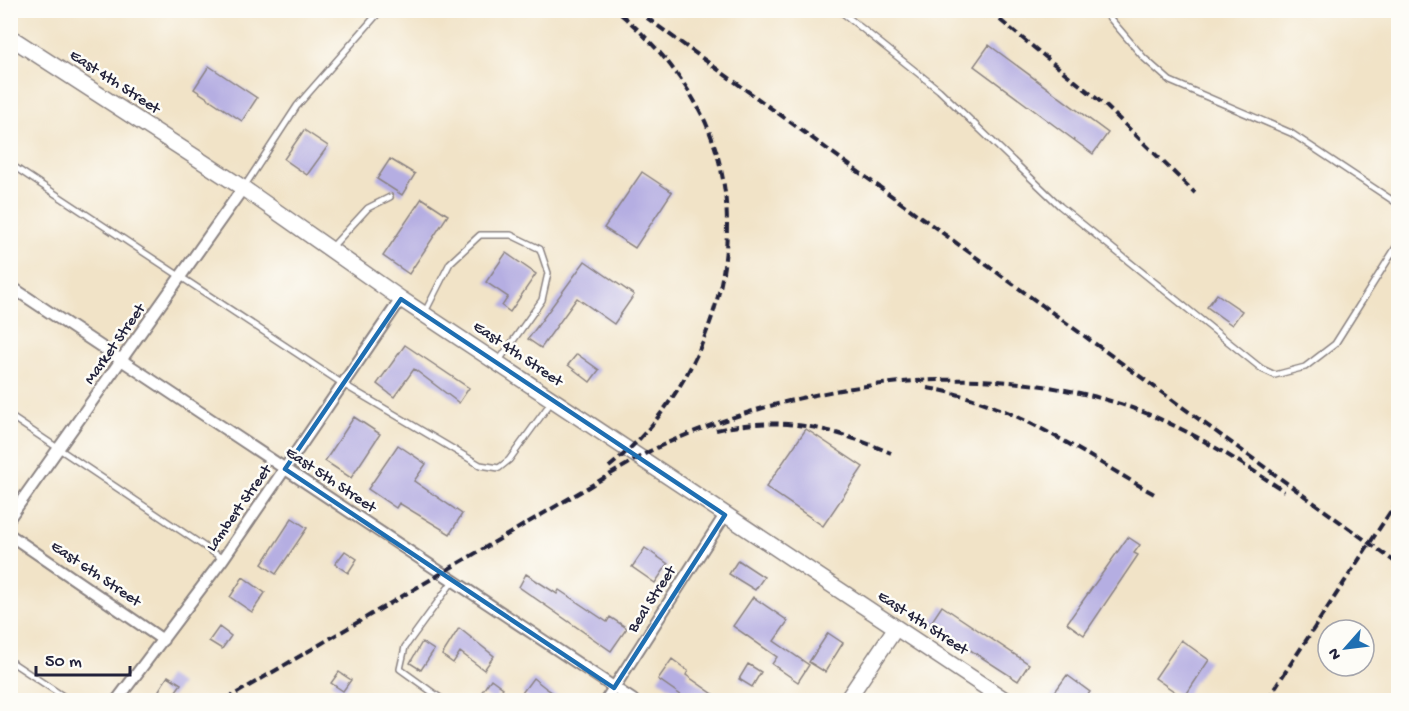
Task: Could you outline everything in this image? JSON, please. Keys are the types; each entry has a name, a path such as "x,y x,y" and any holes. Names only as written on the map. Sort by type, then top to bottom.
{"main road":[{"name":"East 4th Street","path":"10,37 243,188 401,299 1005,700"},
{"path":"847,700 896,628"}],"street":[{"name":"Market Street","path":"10,517 123,361 243,188"},
{"name":"East 5th Street","path":"10,286 633,700"},
{"name":"Lambert Street","path":"117,700 223,559 401,299"},
{"name":"Beal Street","path":"606,700 725,515"},
{"name":"East 6th Street","path":"10,535 163,640"}],"lane":[{"path":"243,188 297,106 381,10"},
{"path":"839,10 939,90 1060,207 1262,369 1275,375 1305,367 1335,344 1398,244"},
{"path":"1103,10 1144,58 1170,81 1291,133 1398,204"},
{"path":"10,164 343,384 480,465 499,468 510,460 552,400"},
{"path":"330,249 368,208 390,197"},
{"path":"424,314 450,263 480,235 511,235 540,249 548,273 542,300 497,363"},
{"path":"10,416 223,559"},
{"path":"443,700 400,669 405,647 453,580"},
{"path":"10,661 69,700"}],"highlighted area":[{"path":"401,299 725,515 614,688 285,469"}],"building":[{"path":"989,45 1108,133 1093,154 974,66"},
{"path":"209,66 257,98 242,121 194,89"},
{"path":"304,130 328,146 307,175 284,159"},
{"path":"390,159 415,174 402,195 377,179"},
{"path":"642,172 672,192 635,248 604,228"},
{"path":"422,198 448,215 409,274 383,256"},
{"path":"506,253 536,274 510,312 502,306 508,297 486,282"},
{"path":"585,261 634,295 614,324 577,298 541,348 528,339"},
{"path":"1217,294 1242,311 1232,325 1207,307"},
{"path":"405,345 469,388 459,403 414,369 394,397 377,384"},
{"path":"577,354 599,370 590,382 568,365"},
{"path":"354,417 380,434 351,478 325,461"},
{"path":"806,429 863,467 823,526 766,487"},
{"path":"398,445 426,464 414,481 462,514 450,534 399,503 396,508 368,489"},
{"path":"292,518 307,528 276,574 262,564"},
{"path":"1128,537 1140,545 1134,553 1138,555 1084,635 1067,623"},
{"path":"645,548 668,564 655,583 632,567"},
{"path":"345,551 357,559 348,573 335,564"},
{"path":"738,560 764,577 755,590 729,574"},
{"path":"526,574 557,594 559,590 607,622 610,617 627,628 611,651 519,587"},
{"path":"243,577 265,593 252,612 230,597"},
{"path":"753,597 788,621 774,641 809,665 798,682 772,664 777,657 733,626"},
{"path":"942,606 1029,664 1018,681 930,624"},
{"path":"219,627 231,636 222,649 209,641"},
{"path":"459,628 494,656 484,670 460,652 453,663 442,655"},
{"path":"828,633 843,643 825,672 809,662"},
{"path":"1181,640 1209,660 1184,698 1155,678"},
{"path":"422,642 434,650 421,670 410,663"},
{"path":"672,659 688,671 686,675 713,694 708,700 688,700 658,679"},
{"path":"748,664 761,672 752,687 739,679"},
{"path":"339,672 351,680 343,691 331,683"},
{"path":"1067,675 1090,692 1084,700 1049,700"},
{"path":"168,676 181,684 171,698 159,690"},
{"path":"533,678 564,700 533,700 522,693"},
{"path":"491,679 503,688 494,700 481,693"}],"railway":[{"path":"609,467 644,434 673,396 697,354 715,308 725,261 727,213 720,165 696,103 666,60 616,10"},
{"path":"636,10 1398,564"},
{"path":"1000,20 1107,107 1195,193"},
{"path":"225,700 650,451 706,427 764,408 825,393 887,383 950,380 1012,382 1073,392 1132,408 1172,424 1229,456 1284,491"},
{"path":"927,388 958,394 1017,417 1046,431 1156,495"},
{"path":"716,430 763,424 805,426 847,436 891,453"},
{"path":"1267,700 1398,500"}]}
